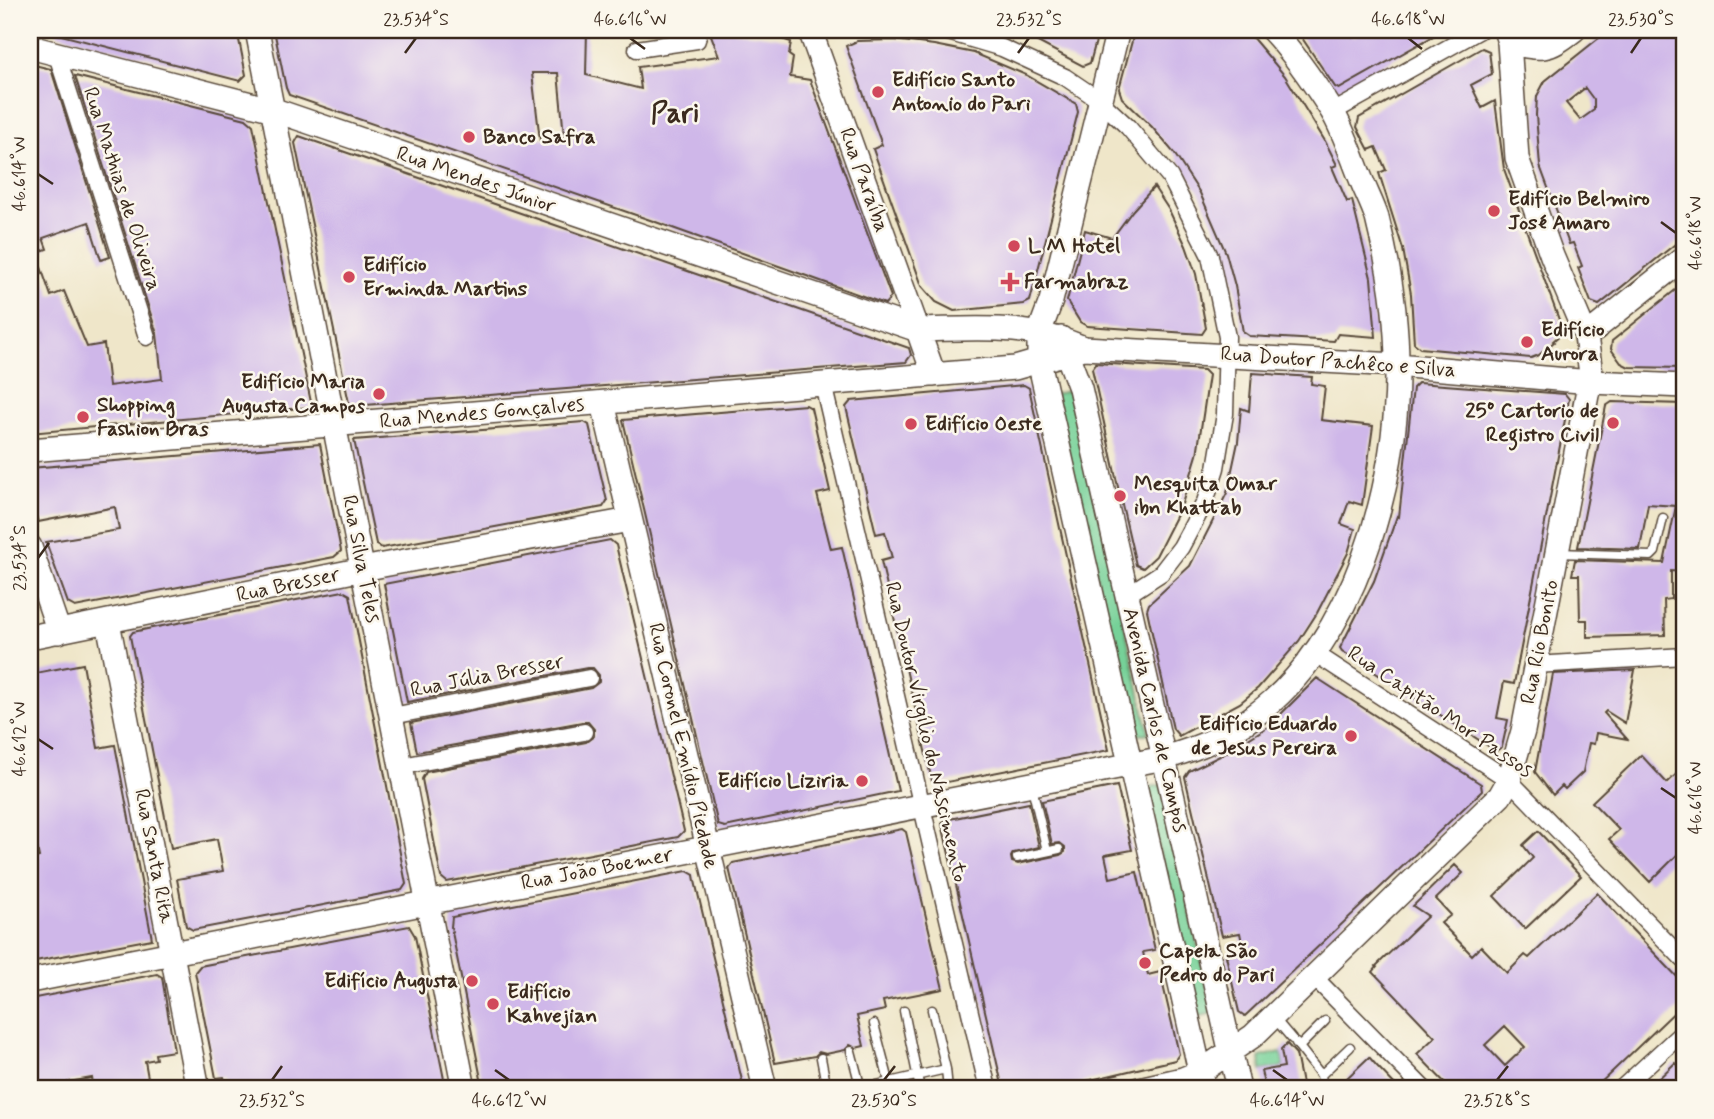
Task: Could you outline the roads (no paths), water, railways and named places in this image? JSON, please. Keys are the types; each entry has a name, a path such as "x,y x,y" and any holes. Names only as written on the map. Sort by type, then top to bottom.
{"street":[{"name":"Rua Silva Teles","path":"257,30 464,1089"},
{"path":"637,50 697,40 699,30"},
{"name":"Rua Paraíba","path":"810,30 934,375"},
{"path":"940,30 1002,48 1065,77 1099,100 1128,127 1170,177 1210,256 1227,337 1228,384 1222,443 1205,502 1181,547 1169,564 1151,581 1127,595"},
{"path":"1099,100 1118,30"},
{"name":"Rua João Boemer","path":"30,981 1164,758 1210,743 1255,716 1288,687 1316,654 1352,585 1377,519 1392,438 1397,365 1392,294 1376,215 1333,113 1272,30"},
{"path":"1333,113 1480,30"},
{"path":"1507,36 1533,48 1553,46 1574,30"},
{"name":"Rua Rio Bonito","path":"1139,1089 1183,1079 1202,1080 1231,1051 1253,1036 1500,796 1509,780 1523,731 1591,382 1586,336 1542,231 1517,158 1507,36"},
{"name":"Rua Mendes Júnior","path":"30,47 274,110 918,330"},
{"name":"Rua Mathias de Oliveira","path":"57,55 147,337"},
{"name":"Avenida Carlos de Campos","path":"1099,100 1051,301 1080,388 1239,1089"},
{"path":"1586,336 1684,258"},
{"path":"918,330 1014,328 1063,343"},
{"name":"Rua Doutor Pachêco e Silva","path":"1063,343 1397,365 1591,382 1684,386"},
{"name":"Rua Mendes Gonçalves","path":"30,450 1015,368 1038,361 1063,343"},
{"name":"Avenida Carlos de Campos","path":"1038,361 1202,1080"},
{"name":"Rua Doutor Virgílio do Nascimento","path":"823,384 988,1089"},
{"name":"Rua Coronel Emídio Piedade","path":"603,403 765,1089"},
{"name":"Rua Bresser","path":"30,637 364,569 630,520"},
{"path":"30,547 60,632"},
{"name":"Rua Santa Rita","path":"108,622 198,1089"},
{"name":"Rua Capitão Mor Passos","path":"1316,654 1509,780 1684,960"},
{"path":"1535,665 1684,656"},
{"name":"Rua Júlia Bresser","path":"392,716 589,678"},
{"path":"402,766 584,732"},
{"path":"1314,977 1424,1089"},
{"path":"1621,1089 1684,1031"}],"lane":[{"path":"1558,553 1651,556 1655,552 1663,517"},
{"path":"1032,784 1047,851"},
{"path":"1017,858 1059,849"},
{"path":"932,1010 948,1089"},
{"path":"904,1011 920,1089"},
{"path":"1272,1017 1321,1075 1323,1089"},
{"path":"1296,1043 1325,1021"},
{"path":"874,1024 890,1086"},
{"path":"1321,1075 1350,1046"},
{"path":"851,1051 860,1089 890,1086 946,1069"},
{"path":"821,1058 827,1089"}],"place":[{"name":"Edifício Santo Antonio do Pari","path":"878,92"},
{"name":"Banco Safra","path":"469,137"},
{"name":"Edifício Belmiro José Amaro","path":"1494,211"},
{"name":"L M Hotel","path":"1014,246"},
{"name":"Edifício Erminda Martins","path":"349,277"},
{"name":"Farmabraz","path":"1010,282"},
{"name":"Edifício Aurora","path":"1527,342"},
{"name":"Edifício Maria Augusta Campos","path":"379,394"},
{"name":"Shopping Fashion Bras","path":"83,417"},
{"name":"25º Cartorio de Registro Civil","path":"1613,423"},
{"name":"Edifício Oeste","path":"911,424"},
{"name":"Mesquita Omar ibn Khattab","path":"1120,496"},
{"name":"Edifício Eduardo de Jesus Pereira","path":"1351,736"},
{"name":"Edifício Liziria","path":"862,781"},
{"name":"Capela São Pedro do Pari","path":"1145,963"},
{"name":"Edifício Augusta","path":"472,981"},
{"name":"Edifício Kahvejian","path":"493,1004"}],"district":[{"name":"Pari","path":"675,114"}]}
